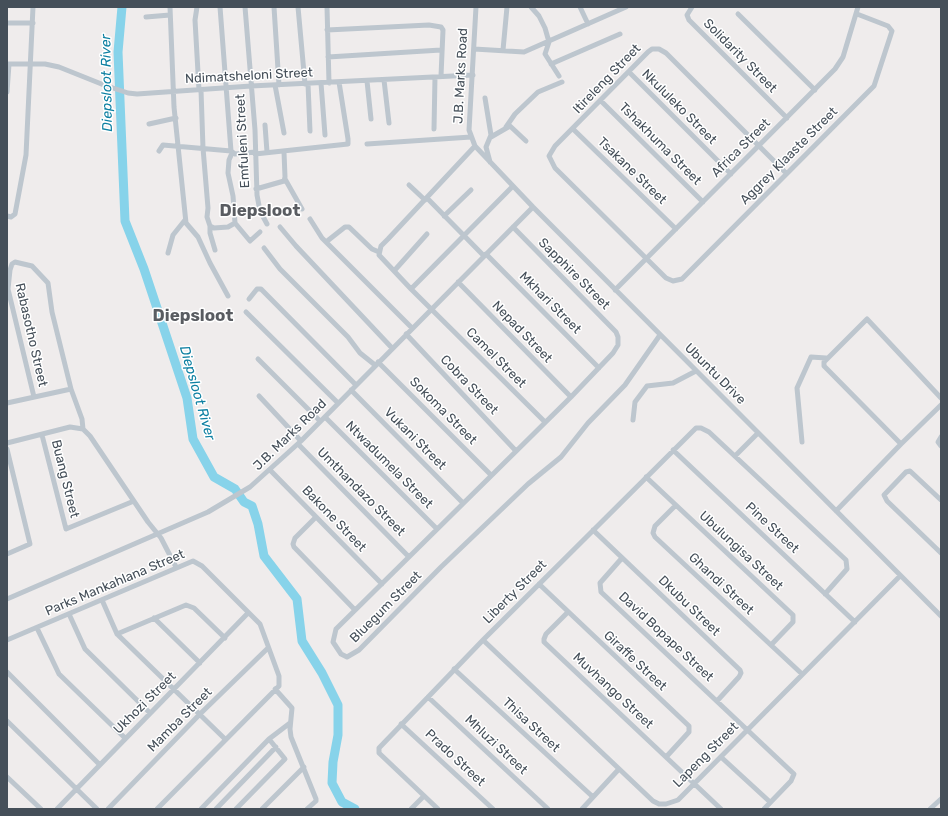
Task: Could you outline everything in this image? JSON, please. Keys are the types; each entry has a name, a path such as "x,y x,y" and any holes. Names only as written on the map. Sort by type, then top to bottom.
{"street":[{"path":"7,216 13,217 15,214 25,169 33,7"},
{"path":"170,7 174,92 185,220 188,227 201,243 228,296"},
{"path":"197,7 195,20 208,208 207,217 215,250"},
{"path":"220,7 224,88 231,152 228,173 233,196 235,223 250,241 260,232"},
{"name":"Emfuleni Street","path":"245,7 251,86 256,189 260,211 267,224"},
{"path":"274,7 277,85 284,133"},
{"path":"298,7 310,132"},
{"path":"327,7 329,83"},
{"name":"J.B. Marks Road","path":"475,146 469,130 476,7"},
{"path":"503,50 507,7"},
{"path":"531,7 542,20 549,42 545,54 559,76"},
{"path":"580,7 588,24"},
{"path":"474,49 524,52 625,7"},
{"name":"Solidarity Street","path":"692,7 687,15 689,20 787,118"},
{"name":"Africa Street","path":"615,290 815,90 841,62 858,7"},
{"path":"738,14 815,90"},
{"name":"Aggrey Klaaste Street","path":"647,258 666,278 673,281 682,279 876,82 892,31 888,26 857,14"},
{"path":"146,17 170,15"},
{"path":"7,23 33,23"},
{"path":"327,30 436,25 441,27 443,30 434,128"},
{"path":"551,64 620,34"},
{"name":"Itireleng Street","path":"647,258 550,162 549,156 552,149 650,50 655,48 662,50 786,173"},
{"path":"328,57 441,50"},
{"path":"7,92 8,64"},
{"name":"Ndimatsheloni Street","path":"8,64 31,64 59,67 128,93 174,92 251,86 473,75"},
{"name":"Nkululeko Street","path":"629,72 731,174"},
{"path":"384,80 389,123"},
{"path":"367,81 371,119"},
{"path":"159,151 163,144 231,152 255,153 284,152 348,144 339,82"},
{"path":"490,163 486,148 491,137 506,127 515,114 538,92 562,82"},
{"path":"321,83 325,135"},
{"path":"485,98 491,137"},
{"name":"Tshakhuma Street","path":"601,101 703,202"},
{"path":"149,124 176,118"},
{"path":"265,125 267,152"},
{"path":"506,127 513,126 526,141"},
{"name":"Tsakane Street","path":"573,129 676,229"},
{"path":"366,144 471,137"},
{"path":"379,252 388,239 475,146"},
{"name":"Ubuntu Drive","path":"475,146 512,186 615,290 941,616"},
{"path":"284,152 285,179 302,209"},
{"path":"256,189 282,182 285,179"},
{"name":"Mkhari Street","path":"409,185 426,199 485,255 599,368"},
{"path":"412,289 512,186"},
{"path":"444,216 471,190"},
{"name":"J.B. Marks Road","path":"7,600 208,512 250,487 299,442 533,207"},
{"path":"310,219 326,242 412,328"},
{"path":"168,252 173,235 185,220"},
{"path":"210,226 221,228 235,223"},
{"path":"280,227 392,348"},
{"name":"Camel Street","path":"326,242 346,227 349,227 372,249 379,252 382,259 545,422"},
{"name":"Sapphire Street","path":"513,228 618,337"},
{"path":"394,271 427,234"},
{"name":"Sokoma Street","path":"264,248 280,269 348,337 360,353 377,364 491,475"},
{"path":"8,279 12,265 15,262 32,266 46,279 49,288 52,312 71,389 81,415 83,429"},
{"name":"Rabasotho Street","path":"8,279 8,295 34,397"},
{"name":"Nepad Street","path":"458,282 571,397"},
{"path":"249,299 257,289 260,289 356,385"},
{"path":"246,312 338,403"},
{"path":"901,444 825,368 824,362 826,358 866,319 941,398"},
{"name":"Cobra Street","path":"406,334 516,451"},
{"name":"Bluegum Street","path":"618,337 616,349 571,397 336,629 333,636 335,647 341,654 347,658 359,650 441,567 538,475 561,458 592,419 625,385 660,335"},
{"path":"802,442 797,388 810,358 816,356 826,358"},
{"path":"258,360 320,421"},
{"path":"633,420 635,402 647,386 673,383 696,371"},
{"path":"7,403 71,389"},
{"name":"Vukani Street","path":"351,390 463,503"},
{"name":"Umthandazo Street","path":"258,396 299,442 409,556"},
{"path":"836,511 941,405"},
{"name":"Ntwadumela Street","path":"324,417 437,529"},
{"path":"7,442 70,428 76,427 83,429 90,436 134,501 159,534 176,567"},
{"name":"Liberty Street","path":"438,809 378,751 381,745 454,669 694,429 700,428 709,432 847,562 847,569 825,594"},
{"path":"735,456 758,433"},
{"name":"Buang Street","path":"42,435 66,529 134,501"},
{"path":"941,437 938,441 941,446"},
{"path":"7,449 30,544 7,554"},
{"name":"Pine Street","path":"673,450 855,622"},
{"name":"Bakone Street","path":"270,470 382,584"},
{"path":"941,500 910,471 906,472 884,495 887,500 941,553"},
{"name":"Ubulungisa Street","path":"646,477 675,506 793,615 793,622 771,645"},
{"name":"Ghandi Street","path":"675,506 655,526 653,534 802,674"},
{"path":"316,517 296,538 294,547 355,610"},
{"name":"Dkubu Street","path":"593,530 740,670 741,673 739,677 717,701"},
{"name":"David Bopape Street","path":"622,558 600,581 600,589 794,774 791,781 770,802"},
{"name":"Parks Mankahlana Street","path":"7,640 176,567 191,562 197,563 260,624 279,676 279,686 275,689"},
{"name":"Lapeng Street","path":"483,640 653,801 661,805 678,800 900,576"},
{"name":"Giraffe Street","path":"539,584 689,726 688,732 667,756"},
{"path":"102,600 117,634 225,739"},
{"path":"117,634 183,606 190,606 224,638"},
{"name":"Ukhozi Street","path":"57,809 248,613"},
{"name":"Muvhango Street","path":"568,613 546,634 544,642 695,782 721,809"},
{"path":"69,614 85,649 150,714"},
{"path":"154,618 200,663"},
{"path":"37,628 59,674 126,738"},
{"name":"Mamba Street","path":"108,809 200,714 268,648"},
{"name":"Thisa Street","path":"454,669 593,797"},
{"path":"7,672 100,764"},
{"path":"157,809 275,689 292,708 290,723 291,737 304,767 307,780 316,799 313,806 307,809"},
{"name":"Mhluzi Street","path":"428,697 548,809"},
{"path":"7,721 97,809"},
{"path":"201,809 269,739 290,723"},
{"name":"Prado Street","path":"401,724 493,809"},
{"path":"236,809 284,761 283,756 269,739"},
{"path":"216,809 276,747"},
{"path":"720,756 770,802 764,809"},
{"path":"262,809 304,767"},
{"path":"582,809 619,769"},
{"path":"7,777 41,809"},
{"path":"411,809 424,796"},
{"path":"930,809 940,802"}],"waterway":[{"name":"Diepsloot River","path":"122,7 118,52 125,221 144,269 187,398 193,439 214,477 235,489 244,502 252,506 258,524 264,556 297,599 302,641 322,673 338,705 338,735 333,762 332,783 342,802 355,809"}],"district":[{"name":"Diepsloot","path":"260,211"},
{"name":"Diepsloot","path":"193,316"}]}
